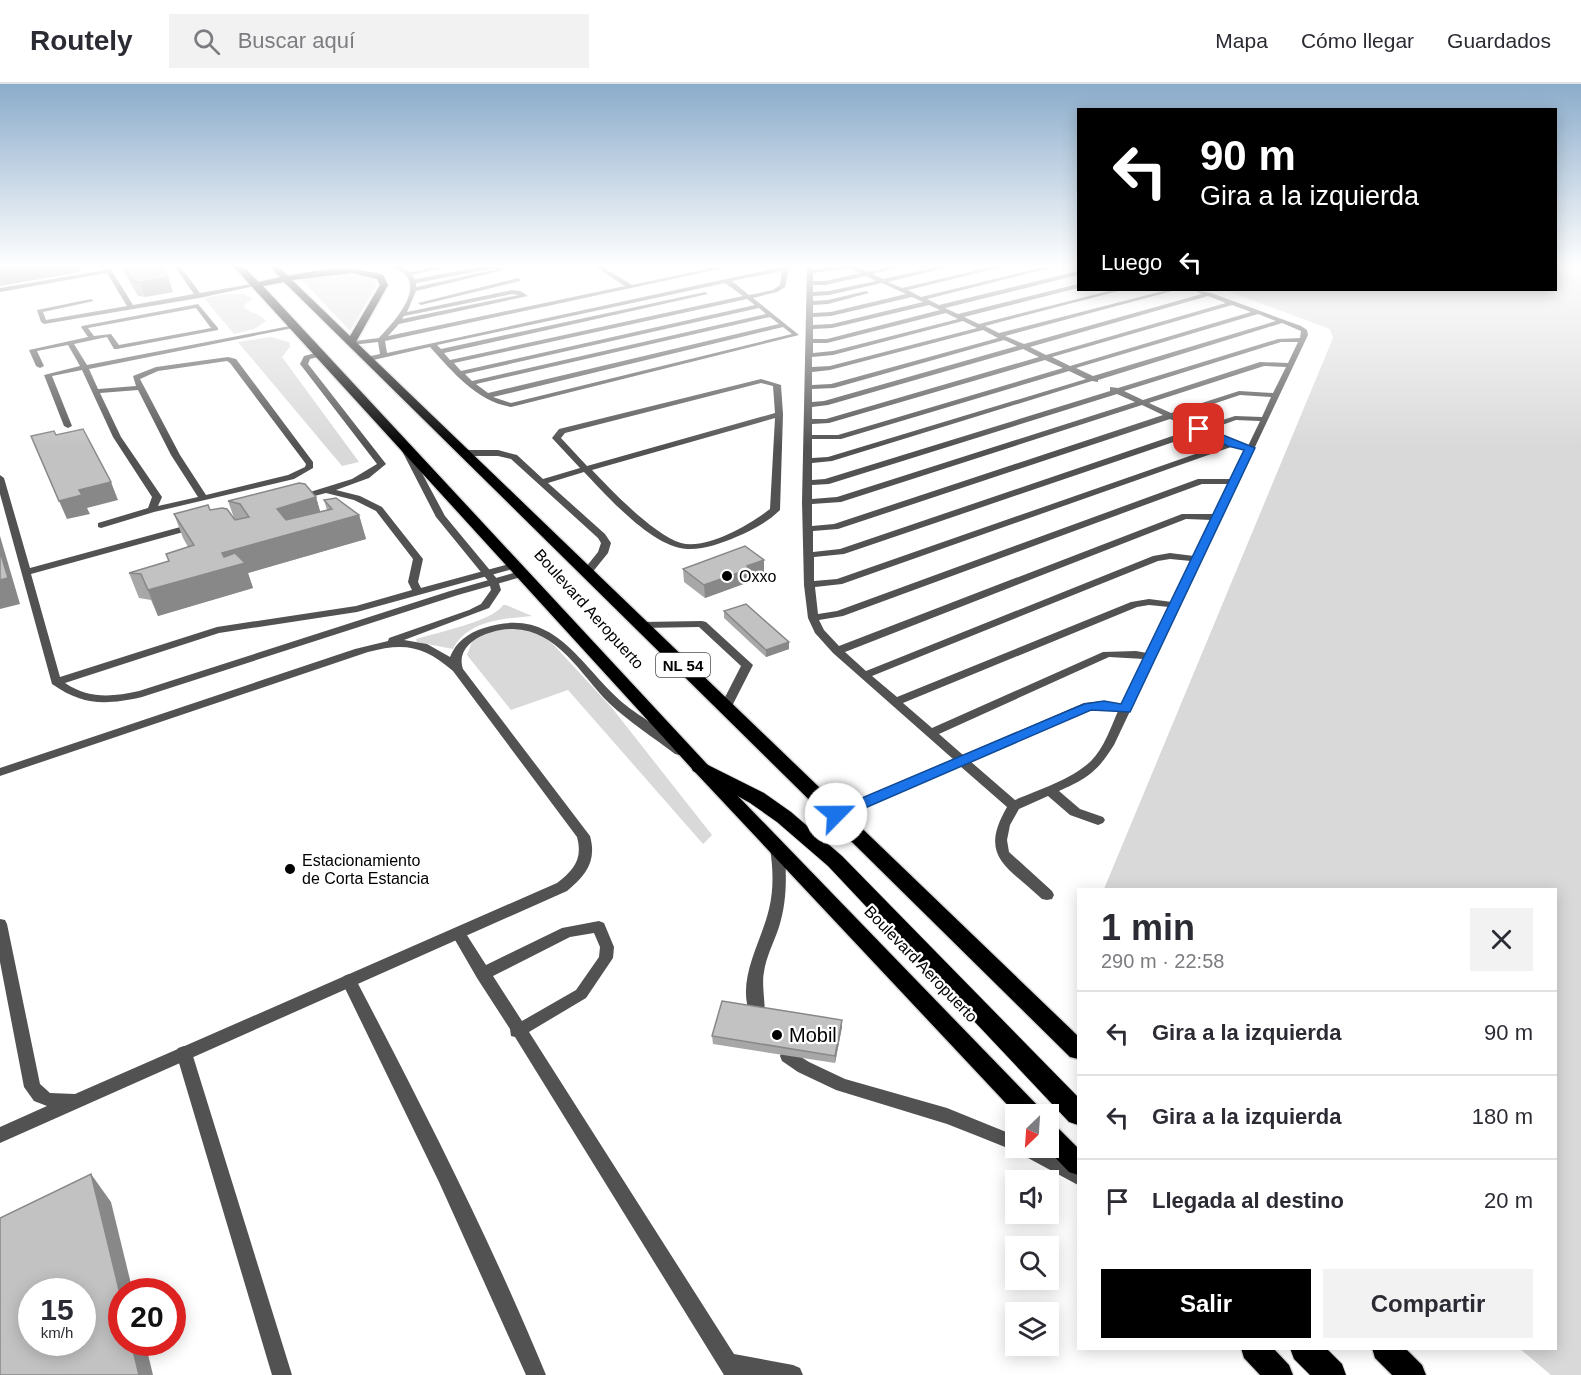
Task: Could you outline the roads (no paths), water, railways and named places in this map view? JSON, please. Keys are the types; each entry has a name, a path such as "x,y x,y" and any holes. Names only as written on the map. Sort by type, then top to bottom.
{"highway":[{"name":"Boulevard Aeropuerto","path":"293,326 520,569 700,767 1021,1104"},
{"name":"Boulevard Aeropuerto","path":"336,326 376,357 466,453 1077,1049"},
{"path":"354,342 362,326"},
{"path":"700,767 757,798 784,817 835,861 1077,1113"},
{"path":"1059,1144 1077,1163"},
{"path":"1256,1350 1279,1375"},
{"path":"1307,1350 1331,1375"},
{"path":"1387,1350 1412,1375"}],"street":[{"path":"88,326 84,327 92,338"},
{"path":"40,366 33,350 109,335 117,347 216,329 214,326"},
{"path":"68,426 48,375 292,326"},
{"path":"392,326 381,340 376,357 515,326"},
{"path":"354,342 381,340 446,326"},
{"path":"439,352 557,326"},
{"path":"450,362 611,326"},
{"path":"461,373 670,326"},
{"path":"472,383 722,326"},
{"path":"485,396 780,326"},
{"path":"432,344 485,396 495,403 506,405 528,402 796,335 786,326"},
{"path":"826,326 809,327 807,502 809,585 813,618 825,639 837,651 1014,806"},
{"path":"809,341 827,340 878,326"},
{"path":"809,355 833,353 931,326"},
{"path":"808,387 831,386 1041,326"},
{"path":"808,405 825,403 1096,326"},
{"path":"808,422 826,421 1154,326"},
{"path":"808,438 838,436 1210,326"},
{"path":"807,483 826,482 1268,326"},
{"path":"1047,895 1003,854 999,840 1003,825 1014,806 1076,778 1096,763 1125,709 1302,340 1305,330 1296,326"},
{"path":"809,370 830,368 981,327 1231,444 1250,448"},
{"path":"807,461 829,459 1280,340 1302,340"},
{"path":"70,343 85,368 117,437 157,497 152,510"},
{"path":"293,499 325,490 377,470 382,464 304,364 307,358 319,354"},
{"path":"101,525 152,510 204,498 291,477 309,468 310,464 234,361 213,360 149,371 136,378 160,427 195,488 204,498"},
{"path":"807,502 838,500 1263,364 1290,365"},
{"path":"761,381 777,385 779,414 775,510 763,521 698,548 679,545 662,538 587,469 556,438 562,431 761,381"},
{"path":"96,391 140,388"},
{"path":"808,529 835,527 1239,393 1276,394"},
{"path":"542,482 779,414"},
{"path":"808,555 841,552 1235,418 1264,419"},
{"path":"0,772 473,612 492,598 496,590 490,577 441,517 401,441"},
{"path":"809,585 838,582 1231,444"},
{"path":"466,453 498,453 514,457 602,536 606,543 603,553 587,572"},
{"path":"0,478 56,681 71,694 88,699 105,701 142,694 490,577"},
{"path":"813,618 839,614 1201,481 1214,479 1234,482"},
{"path":"325,490 357,498 379,509 418,559 413,582 418,592"},
{"path":"837,651 1185,516 1217,517"},
{"path":"26,573 206,523"},
{"path":"865,675 1156,558 1170,556 1197,559"},
{"path":"56,681 120,663 217,630 357,609 418,592 520,569"},
{"path":"895,702 1135,604 1149,602 1175,605"},
{"path":"642,625 702,624 747,665 726,707"},
{"path":"457,669 455,657 459,649 465,642 481,632 513,625 538,628 555,638 614,701 700,767"},
{"path":"0,1135 562,887 576,876 585,862 588,849 583,836 457,669 442,654 431,648 415,644 378,646 359,651"},
{"path":"930,733 1107,654 1136,654 1150,657"},
{"path":"836,814 1088,706 1104,705 1125,709"},
{"path":"0,780 79,746"},
{"path":"1050,790 1076,812 1098,820"},
{"path":"758,1014 753,996 753,977 776,910 780,868 777,848"},
{"path":"0,924 32,1087 38,1095 57,1101 80,1099 97,1092"},
{"path":"482,974 567,932 599,927 607,947 606,958 581,994 517,1031"},
{"path":"458,933 517,1031 732,1369 793,1375"},
{"path":"349,980 415,1110 494,1277 536,1375"},
{"path":"184,1053 282,1375"},
{"path":"788,1056 800,1066 822,1078 949,1117 1005,1140"},
{"path":"1041,1158 1077,1176"}],"place":[{"name":"Oxxo","path":"727,576"},
{"name":"Estacionamiento de Corta Estancia","path":"290,869"},
{"name":"Mobil","path":"777,1035"}]}
